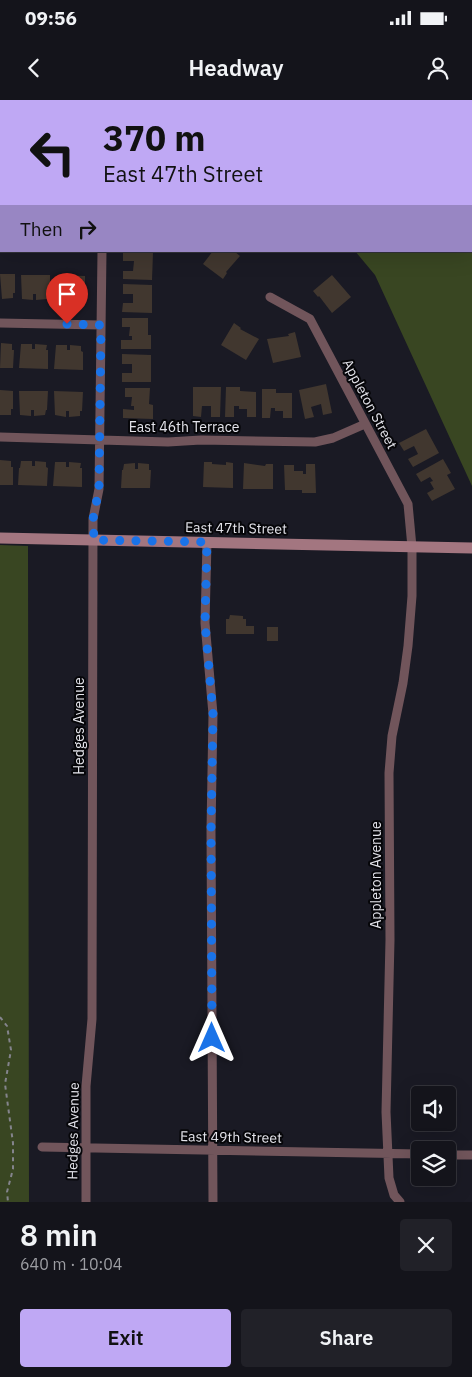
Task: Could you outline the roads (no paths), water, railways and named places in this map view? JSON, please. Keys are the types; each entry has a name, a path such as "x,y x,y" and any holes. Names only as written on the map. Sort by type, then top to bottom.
{"main road":[{"name":"East 47th Street","path":"0,538 472,548"}],"street":[{"name":"Hedges Avenue","path":"86,1202 86,1086 92,1009 93,519 99,489 102,252"},
{"name":"Appleton Street","path":"270,297 310,319 408,504 412,547"},
{"path":"0,322 101,325"},
{"name":"East 46th Terrace","path":"0,437 168,442 201,440 315,442 333,438 365,424"},
{"path":"207,542 205,623 213,714 211,830 212,1150 214,1202"},
{"name":"Appleton Avenue","path":"400,1202 394,1195 389,1178 386,1112 390,940 389,773 392,736 408,646 412,596 412,547"},
{"name":"East 49th Street","path":"42,1147 411,1154"},
{"path":"456,1155 472,1155"}]}
